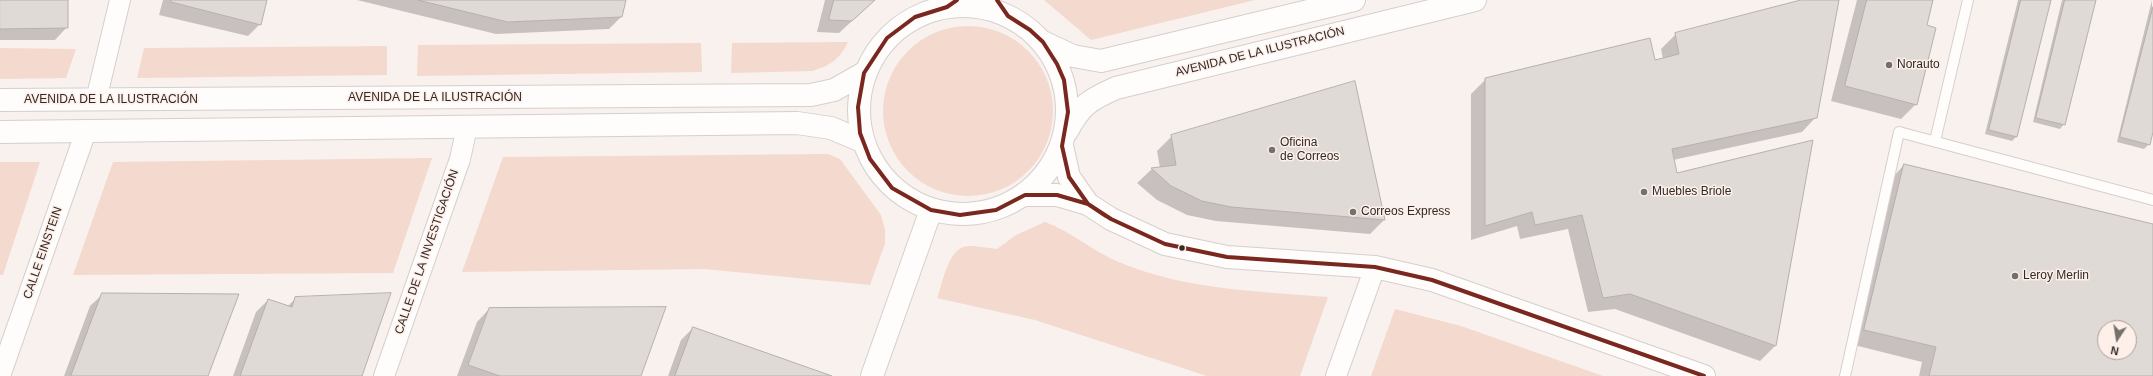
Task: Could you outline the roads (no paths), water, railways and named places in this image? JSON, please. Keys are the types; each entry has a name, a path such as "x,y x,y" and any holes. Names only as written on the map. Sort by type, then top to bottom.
{"street":[{"path":"96,100 120,0"},
{"path":"1043,42 1073,56 1101,61 1354,0"},
{"name":"AVENIDA DE LA ILUSTRACIÓN","path":"1025,196 1046,175 1077,112 1094,98 1116,88 1476,0"},
{"path":"1088,204 1069,177 1063,141 1068,112 1064,80 1057,64 1043,42 1030,30 1003,8 952,3 915,17 887,38 864,73 858,107 862,141 870,159 892,188 931,210 960,215 996,210 1025,196 1057,195 1088,204 1111,219 1165,244 1227,257 1375,267 1432,280 1704,376"},
{"name":"AVENIDA DE LA ILUSTRACIÓN","path":"0,100 810,95 834,90 864,73"},
{"path":"0,132 797,123 831,128 862,141"},
{"name":"CALLE DE LA INVESTIGACIÓN","path":"384,376 460,159 467,127"},
{"name":"CALLE EINSTEIN","path":"0,376 86,131"},
{"path":"872,376 931,210"},
{"path":"1336,376 1375,267"}],"lane":[{"path":"1935,141 1968,0"},
{"path":"1845,376 1899,132 2153,200"}],"place":[{"name":"Norauto","path":"1889,65"},
{"name":"Oficina de Correos","path":"1272,150"},
{"name":"Muebles Briole","path":"1644,192"},
{"name":"Correos Express","path":"1353,212"},
{"name":"Leroy Merlin","path":"2015,276"}]}
